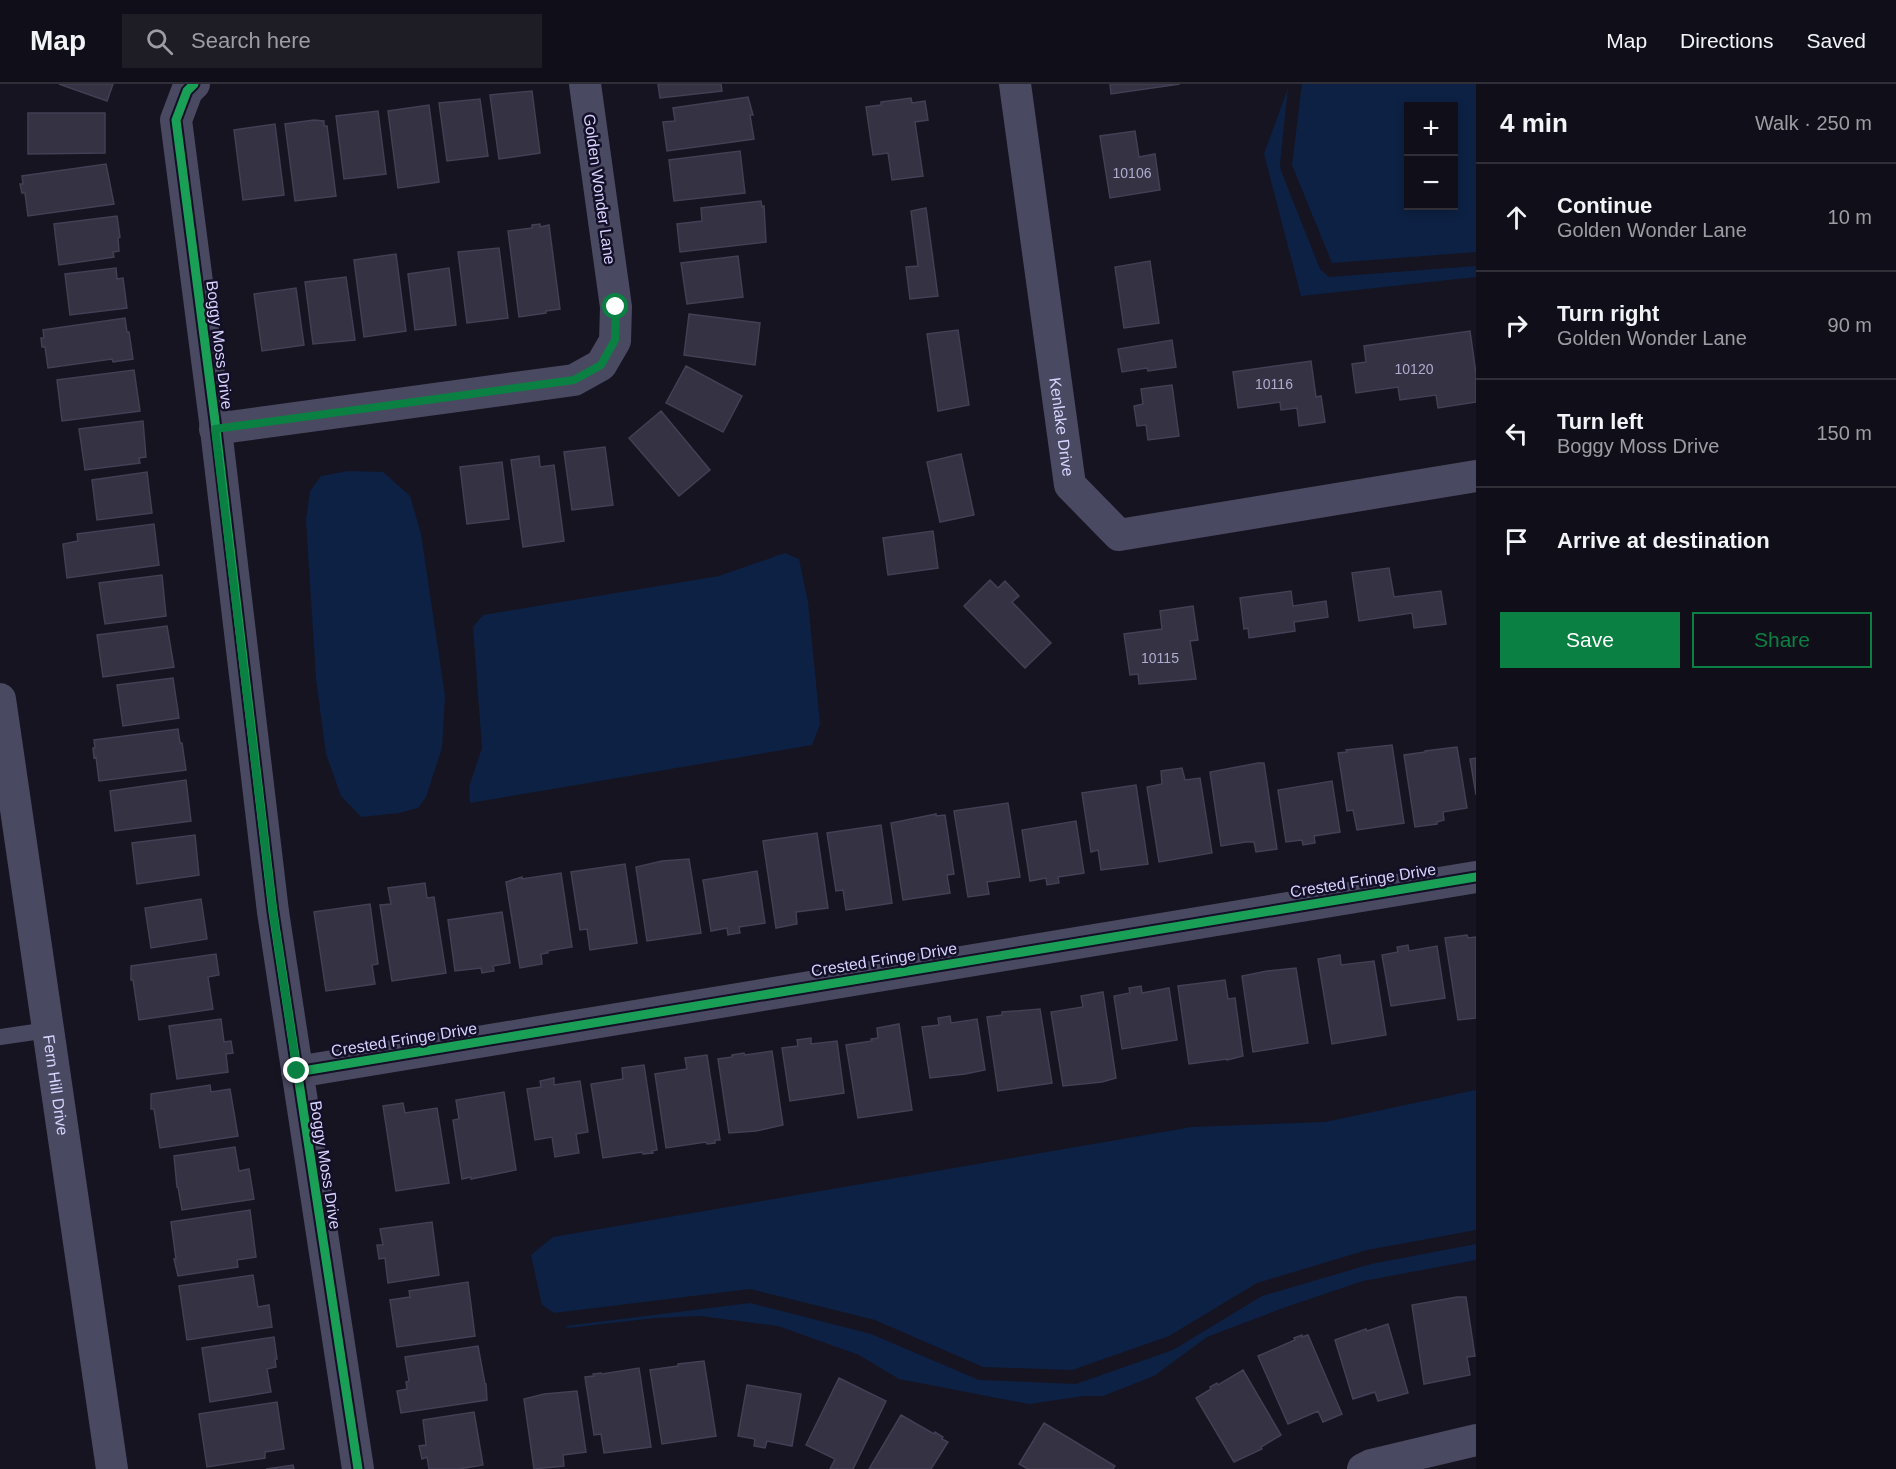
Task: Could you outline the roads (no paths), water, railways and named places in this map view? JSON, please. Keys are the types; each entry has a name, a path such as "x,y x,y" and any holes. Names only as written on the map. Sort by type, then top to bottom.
{"street":[{"name":"Boggy Moss Drive","path":"194,84 187,90 177,120 273,912 358,1469"},
{"name":"Golden Wonder Lane","path":"215,429 574,380 601,365 615,340 616,307 585,84"},
{"name":"Kenlake Drive","path":"1015,84 1070,485 1119,535 1476,476"},
{"name":"Fern Hill Drive","path":"0,699 112,1469"},
{"name":"Crested Fringe Drive","path":"297,1071 1476,876"},
{"path":"1363,1469 1371,1465 1476,1440"}],"lane":[{"path":"0,1037 48,1030"}],"water":[{"path":"1302,84 1476,84 1476,252 1332,263 1292,165"},
{"path":"1288,88 1281,171 1320,269 1329,277 1476,266 1476,277 1301,296 1264,154"},
{"path":"348,471 383,472 410,496 421,534 445,696 442,748 426,797 418,808 399,813 361,817 341,796 326,754 316,679 306,520 310,491 321,476"},
{"path":"785,553 799,559 808,602 820,724 812,745 470,803 469,787 482,748 473,627 483,615 719,576"},
{"path":"1476,1090 1476,1230 1367,1250 1257,1283 1169,1336 1072,1370 983,1367 875,1320 750,1289 554,1313 542,1305 531,1255 553,1237 1192,1127 1325,1122"},
{"path":"1476,1244 1476,1260 1363,1281 1207,1337 1154,1376 1103,1396 1084,1396 1029,1404 899,1379 859,1355 778,1326 700,1316 655,1318 568,1328 565,1326 750,1303 871,1334 979,1380 1076,1384 1173,1350 1262,1296 1371,1264"}]}
